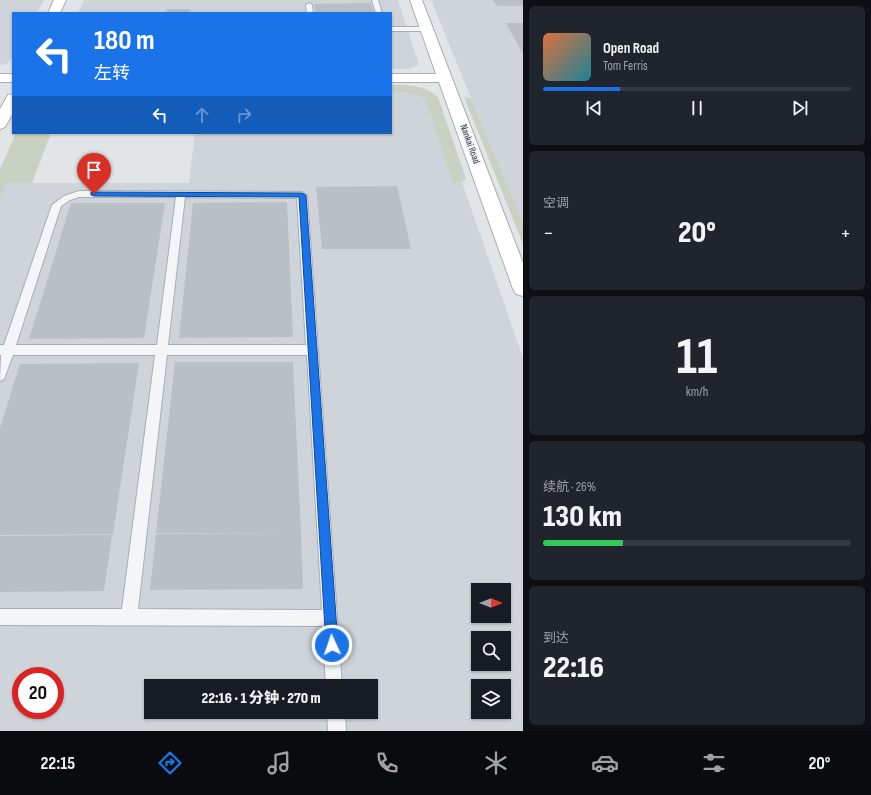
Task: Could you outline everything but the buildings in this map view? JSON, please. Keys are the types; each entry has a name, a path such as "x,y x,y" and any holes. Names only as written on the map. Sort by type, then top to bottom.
{"street":[{"path":"54,12 60,0"},
{"name":"Nankai Road","path":"416,0 523,289"},
{"path":"0,78 12,78"},
{"path":"392,78 445,78"},
{"path":"0,124 12,100"}],"lane":[{"path":"375,0 379,12"},
{"path":"309,5 310,12"},
{"path":"392,29 427,29"},
{"path":"129,618 181,194"},
{"path":"0,376 4,350 57,205 70,195 302,195 334,679"},
{"path":"4,350 313,350"},
{"path":"0,617 330,618"},
{"path":"336,719 337,731"}],"shaded area":[{"path":"0,0 44,0 38,12 12,12 12,58 6,64 0,65"},
{"path":"84,0 398,0 419,65 408,69 392,69 392,12 78,12"},
{"path":"431,0 523,0 523,224 463,78"},
{"path":"392,85 422,88 438,97 466,179 462,182 452,182 425,98 406,92 392,92"},
{"path":"392,92 406,92 425,98 452,182 462,182 523,358 523,731 0,731 0,199 7,183 189,183 195,134 392,134"},
{"path":"464,97 471,98 523,223 523,244"},
{"path":"16,134 51,134 32,183 7,183 0,199 0,169"}],"route":[{"path":"94,194 302,195 332,645"}]}
